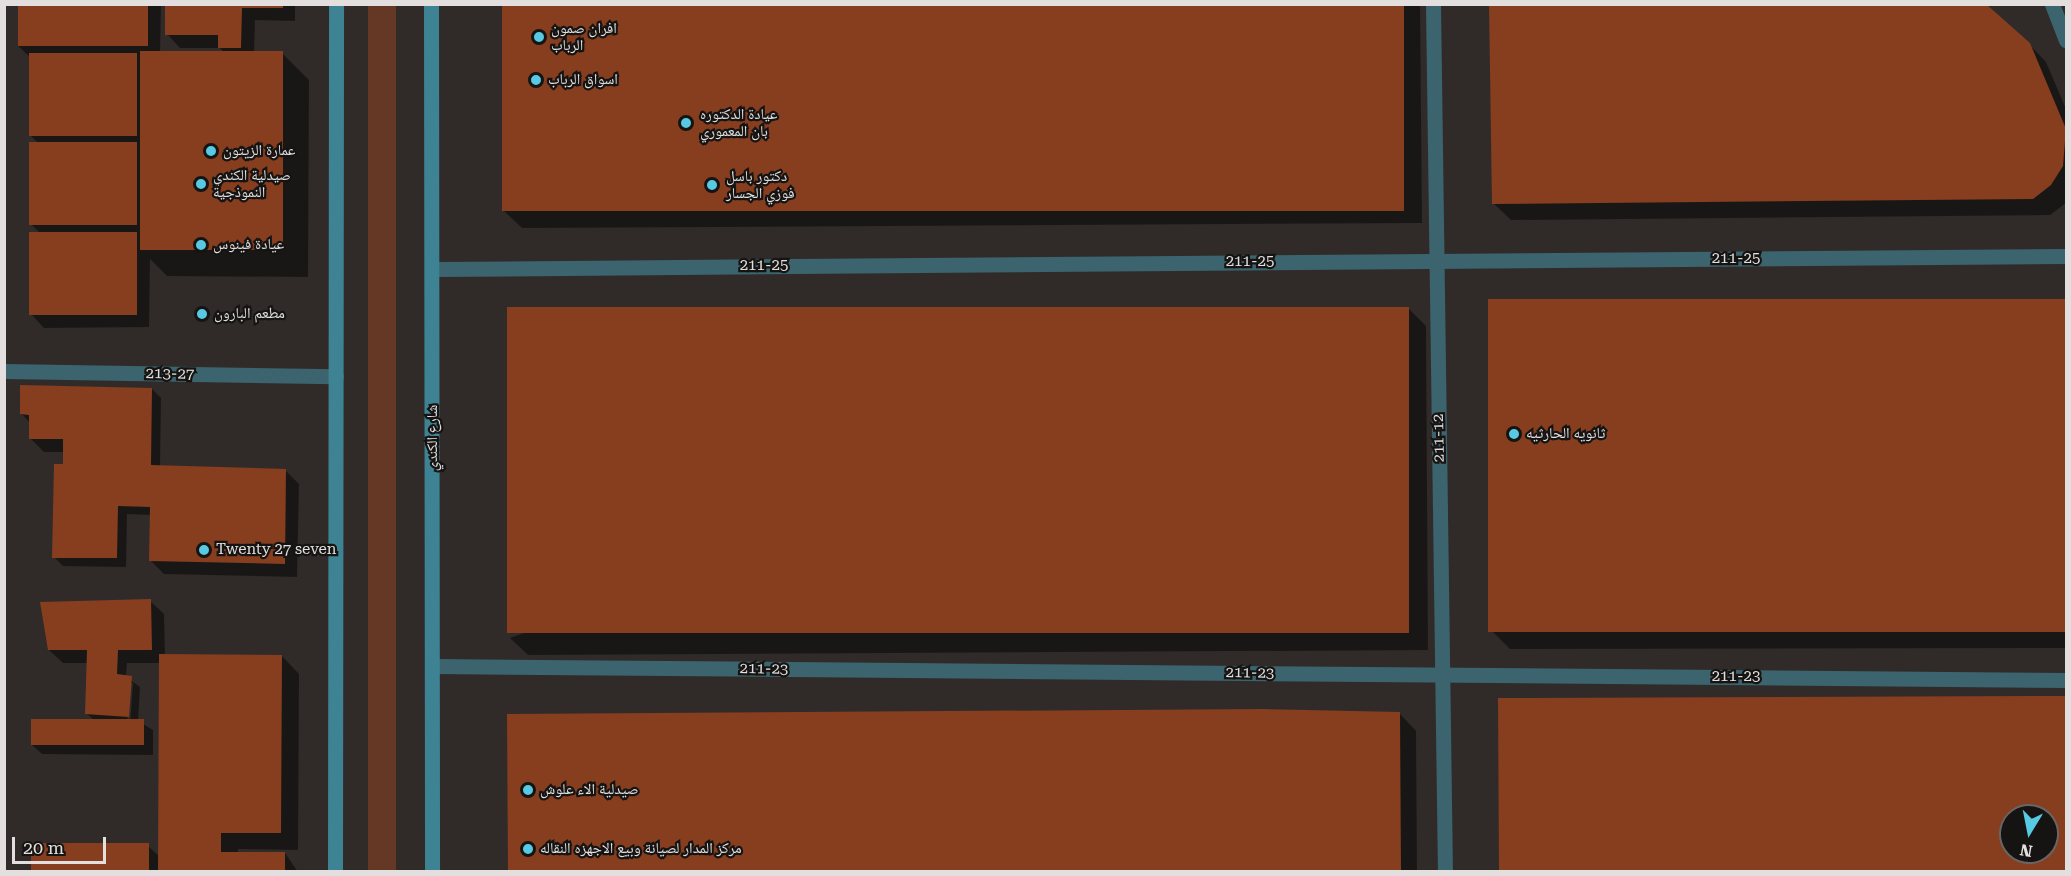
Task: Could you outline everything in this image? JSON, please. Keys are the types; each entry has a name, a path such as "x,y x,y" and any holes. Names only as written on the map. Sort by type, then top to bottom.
{"street":[{"path":"335,872 336,4"},
{"name":"شارع الكندي","path":"431,4 434,666 432,872"},
{"name":"211-12","path":"1433,4 1444,872"},
{"path":"2052,4 2067,40"},
{"name":"211-25","path":"433,269 2067,256"},
{"name":"213-27","path":"4,371 336,376"},
{"name":"211-23","path":"434,666 2067,680"}],"shaded area":[{"path":"368,5 396,5 396,871 368,871"}],"building":[{"path":"18,4 148,4 148,46 18,46"},
{"path":"165,4 283,4 283,8 242,8 241,48 218,48 218,35 165,35"},
{"path":"502,4 1404,4 1404,211 502,211"},
{"path":"1489,4 1986,4 2030,43 2066,129 2063,166 2051,185 2033,199 1492,204"},
{"name":"عمارة الزيتون","path":"140,51 283,51 283,250 140,250"},
{"path":"29,53 137,53 137,136 29,136"},
{"path":"29,142 137,142 137,225 29,225"},
{"path":"29,232 137,232 137,315 29,315"},
{"path":"1488,299 2066,299 2066,632 1488,632"},
{"path":"507,307 1409,307 1409,633 507,633"},
{"path":"20,385 152,388 151,465 286,469 285,564 149,561 150,507 118,506 117,558 52,558 54,464 63,464 63,439 29,439 29,415 20,414"},
{"path":"151,599 152,650 118,650 117,674 132,676 129,717 85,714 87,650 48,650 40,602"},
{"path":"159,654 282,655 281,833 221,833 221,852 285,852 285,872 158,872"},
{"path":"2066,696 2066,872 1499,872 1498,698"},
{"path":"1264,709 1400,712 1401,872 508,872 507,714"},
{"path":"31,719 144,719 144,745 31,745"},
{"path":"31,843 149,843 149,872 31,872"}],"place":[{"name":"افران صمون الرباب","path":"539,37"},
{"name":"اسواق الرباب","path":"536,80"},
{"name":"عيادة الدكتوره بان المعموري","path":"686,123"},
{"name":"عمارة الزيتون","path":"211,151"},
{"name":"صيدلية الكندي النموذجية","path":"201,184"},
{"name":"دكتور باسل فوزي الجسار","path":"712,185"},
{"name":"عيادة فينوس","path":"201,245"},
{"name":"مطعم البارون","path":"202,314"},
{"name":"ثانويه الحارثيه","path":"1514,434"},
{"name":"Twenty 27 seven","path":"204,550"},
{"name":"صيدلية الاء علوش","path":"528,790"},
{"name":"مركز المدار لصيانة وبيع الاجهزه النقاله","path":"528,849"}]}
